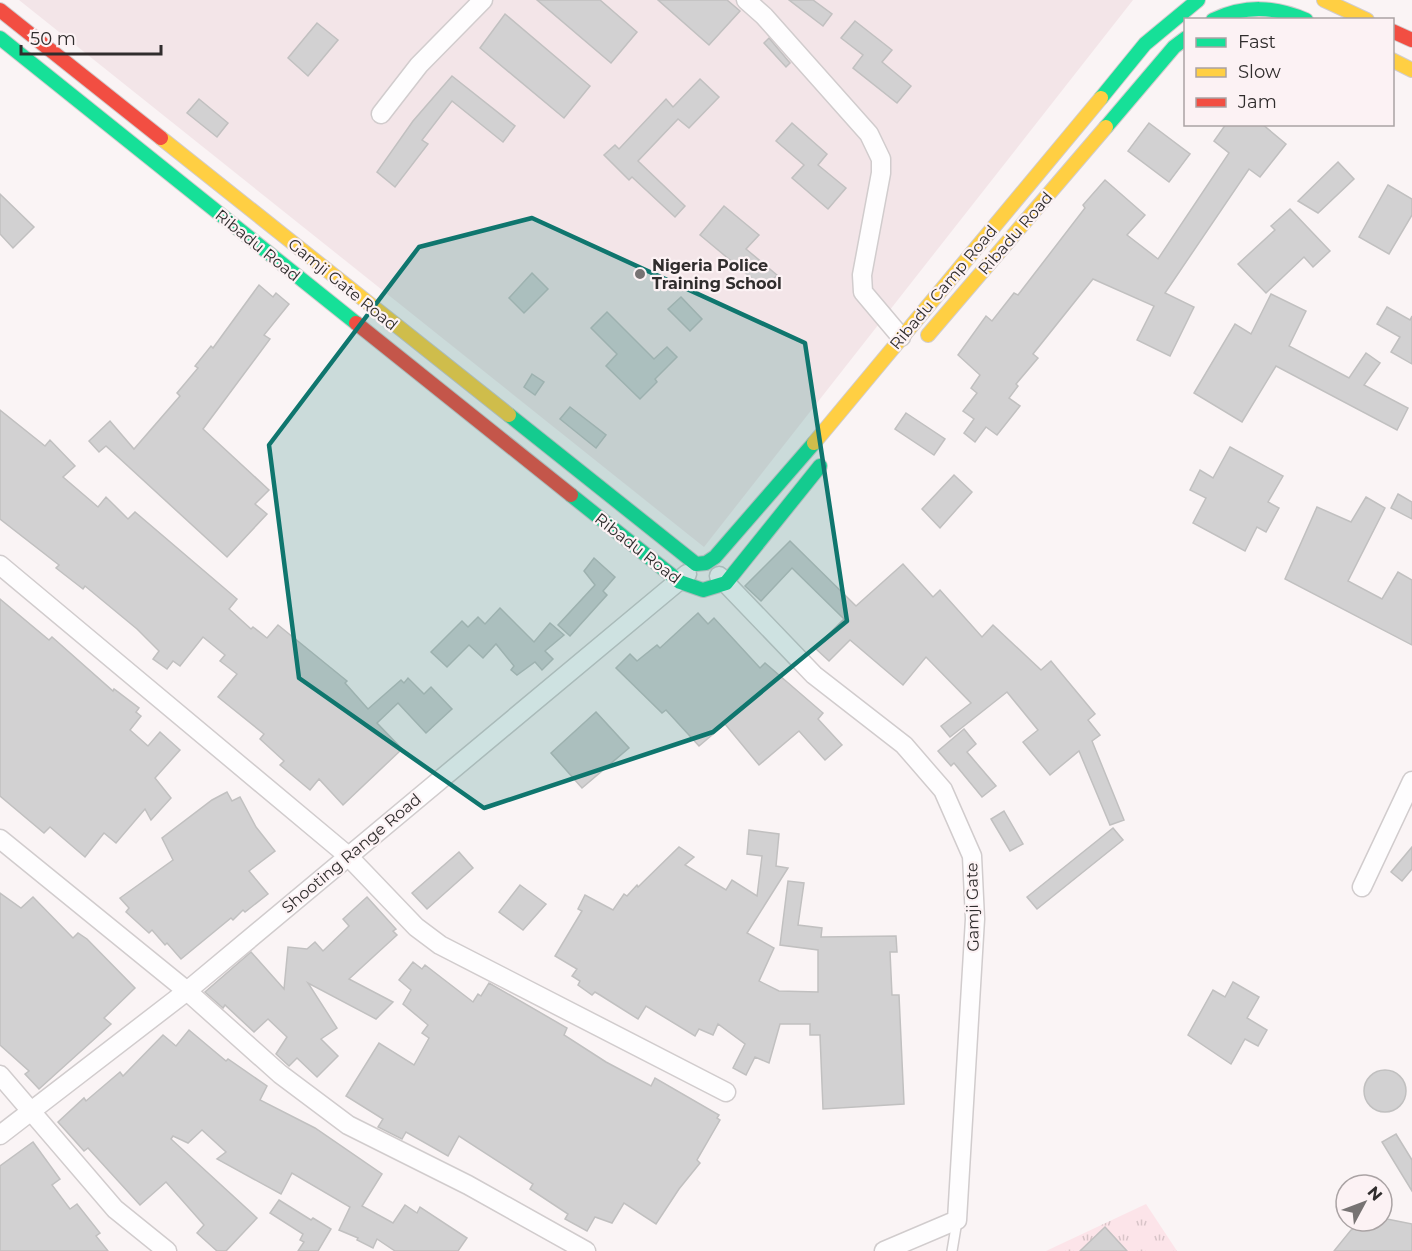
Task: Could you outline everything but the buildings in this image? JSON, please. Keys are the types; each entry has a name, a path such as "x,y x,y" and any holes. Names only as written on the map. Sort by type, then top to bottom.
{"main road":[{"name":"Ribadu Camp Road","path":"696,562 780,484 1145,44 1198,0"},
{"path":"1324,0 1363,18"},
{"path":"1216,18 1226,12 1254,7 1287,10 1302,18"},
{"name":"Gamji Gate Road","path":"0,10 696,562"},
{"path":"1394,32 1412,40"},
{"name":"Ribadu Road","path":"0,38 680,582 706,591 716,590 726,583"},
{"name":"Ribadu Road","path":"918,347 1174,47 1184,39"},
{"path":"1394,61 1412,70"},
{"path":"726,583 826,458"}],"street":[{"path":"381,114 419,65 483,0"},
{"path":"746,0 764,16 869,134 881,159 881,173 861,275 863,292 901,337"},
{"name":"Shooting Range Road","path":"0,1134 187,991 347,855 680,582 696,562"},
{"name":"Gamji Gate","path":"696,562 726,583 814,675 904,745 943,790 972,856 975,919 957,1220"},
{"path":"0,565 347,855 416,927 440,945 726,1092"},
{"path":"1362,887 1412,781"},
{"path":"0,839 187,991 280,1074 348,1125 468,1185 586,1251"},
{"path":"0,1075 115,1209 167,1251"},
{"path":"884,1251 957,1220"}],"lane":[{"name":"Gamji Gate","path":"952,1251 957,1220"}],"highlighted area":[{"path":"532,218 805,343 847,621 713,732 484,808 299,678 269,445 419,247"}],"shaded area":[{"name":"Nigeria Police Training School","path":"19,0 1133,0 704,547"}],"green space":[{"path":"1146,1204 1177,1251 1046,1251"}],"traffic: fast":[{"path":"1101,98 1145,44 1198,0"},
{"path":"1218,18 1237,12 1260,9 1301,18"},
{"path":"0,38 356,323"},
{"path":"1106,127 1174,47 1184,40"},
{"path":"509,415 696,564 706,563 715,557 814,443"},
{"path":"571,495 680,582 703,590 726,583 820,466"}],"traffic: slow":[{"path":"1324,0 1363,18"},
{"path":"1394,61 1412,70"},
{"path":"814,443 1101,98"},
{"path":"928,335 1106,127"},
{"path":"161,138 509,415"}],"traffic: jam":[{"path":"0,10 161,138"},
{"path":"1394,32 1412,40"},
{"path":"356,323 571,495"}],"place":[{"name":"Nigeria Police Training School","path":"640,274"}]}
